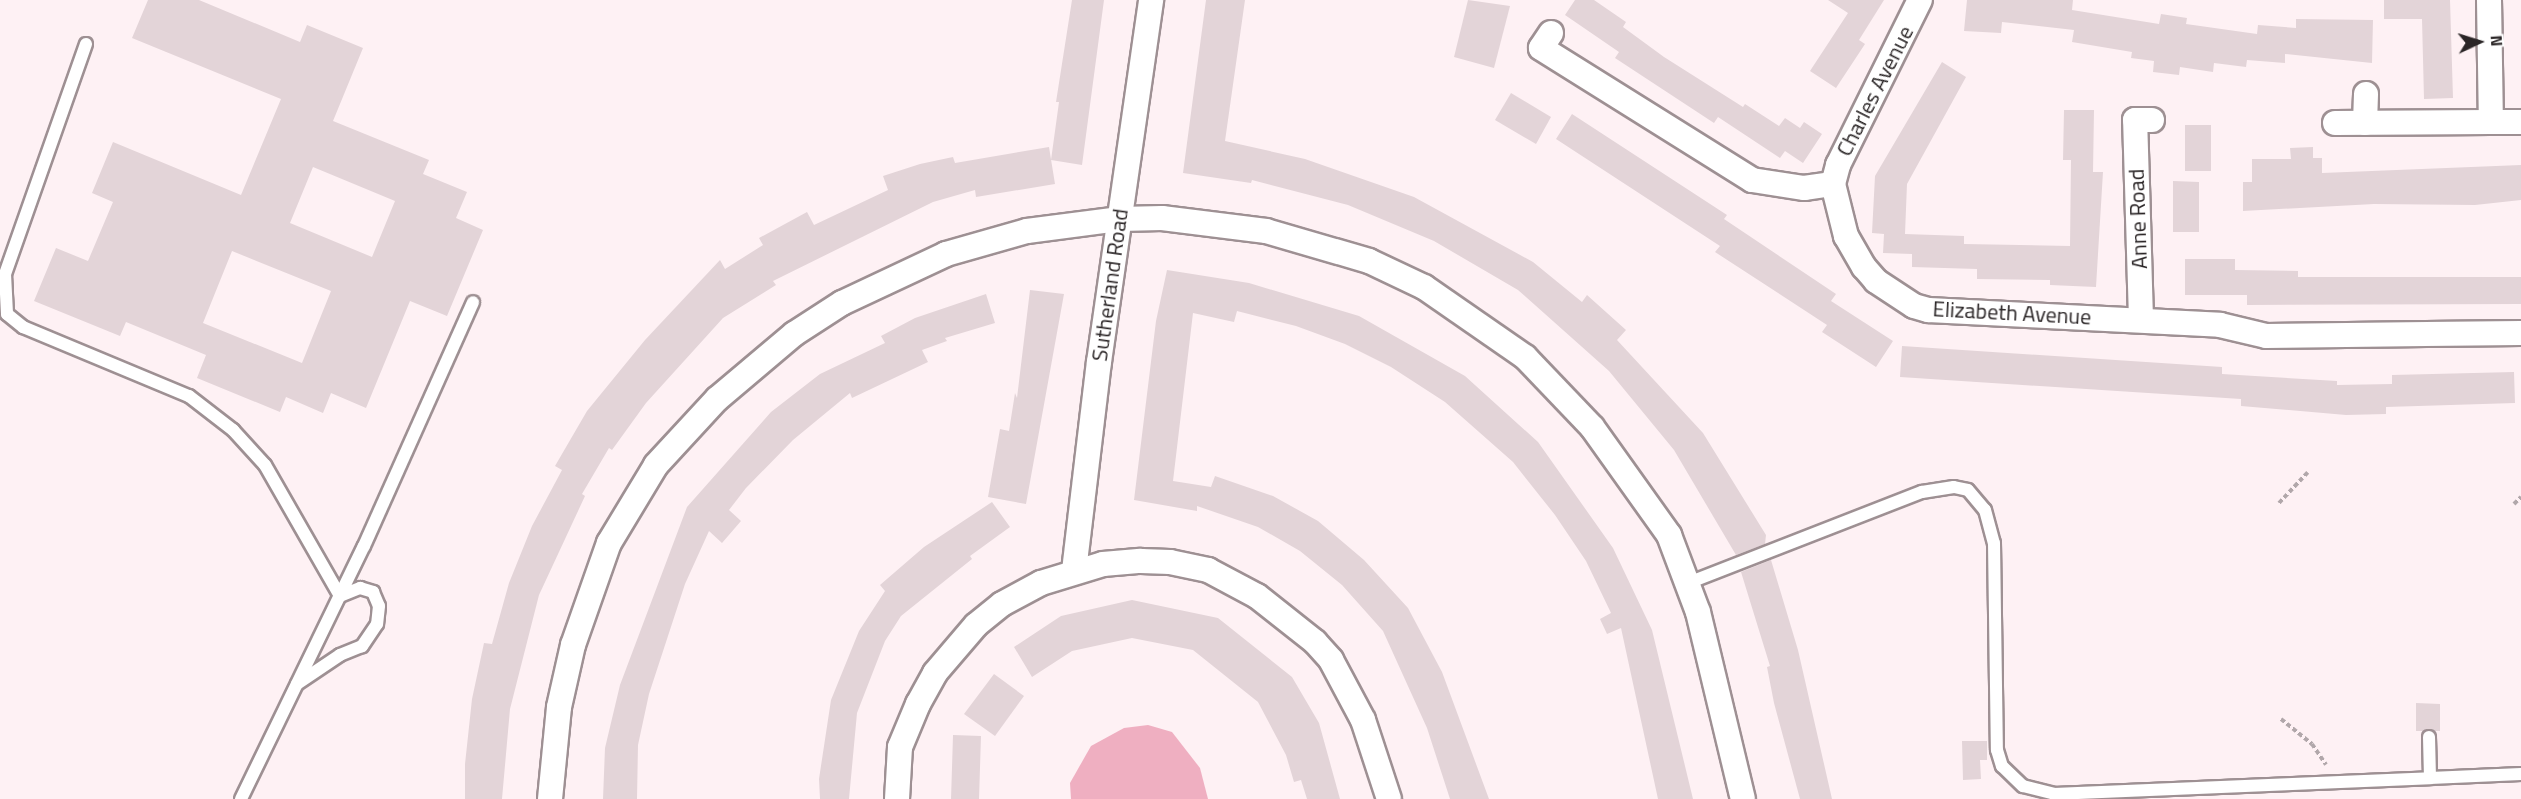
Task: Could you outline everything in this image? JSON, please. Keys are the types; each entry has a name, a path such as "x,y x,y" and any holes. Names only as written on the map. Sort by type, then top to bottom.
{"street":[{"name":"Sutherland Road","path":"1074,571 1151,0"},
{"name":"Charles Avenue","path":"1833,184 1838,165 1920,0"},
{"path":"2489,0 2491,122"},
{"path":"1541,48 1752,180 1804,188 1833,184"},
{"path":"2365,123 2366,94"},
{"name":"Anne Road","path":"2135,120 2141,319"},
{"path":"2335,123 2521,122"},
{"name":"Elizabeth Avenue","path":"1833,184 1846,236 1864,267 1876,281 1914,306 1928,310 2141,319 2220,325 2266,336 2521,333"},
{"path":"550,799 559,707 573,645 609,543 656,465 717,399 804,328 842,303 937,258 1027,231 1120,219 1235,225 1303,240 1369,261 1424,287 1525,357 1592,427 1669,535 1688,583 1743,799"},
{"path":"897,799 900,747 935,673 976,625 1002,604 1074,571 1103,564 1170,562 1208,570 1257,596 1302,631 1331,660 1363,720 1389,799"}],"lane":[{"path":"86,44 5,274 7,314 23,327 189,396 233,430 265,465 340,596"},
{"path":"241,799 340,596 473,302"},
{"path":"1688,583 1922,492 1954,487 1968,490 1979,499 1991,526 1997,750 2002,766 2010,776 2035,790 2054,794 2521,774"},
{"path":"297,684 340,655 362,646 377,624 379,606 373,592 360,588 340,596"},
{"path":"2429,737 2430,778"}],"path":[{"path":"2279,503 2308,472"},
{"path":"2514,504 2521,497"},
{"path":"2281,719 2323,758 2328,782"}],"shaded area":[{"path":"1148,725 1172,732 1200,768 1208,799 1071,799 1070,783 1091,746 1124,728"}],"building":[{"path":"148,0 199,0 300,42 307,25 363,48 333,121 429,160 423,174 467,192 456,218 483,230 447,316 410,301 366,408 331,393 323,413 286,397 280,412 197,378 206,355 126,322 120,336 34,301 56,248 88,261 113,202 92,193 113,142 241,195 281,99 132,38","holes":["313,167 395,201 372,257 290,223","232,251 331,291 302,363 203,323"]},
{"path":"1072,0 1104,0 1082,165 1051,160 1059,102 1056,102"},
{"path":"1206,0 1245,0 1225,141 1305,159 1414,197 1533,262 1582,302 1587,295 1626,330 1617,340 1703,433 1766,535 1765,544 1736,555 1674,450 1609,371 1518,290 1434,241 1348,205 1252,180 1251,183 1183,173"},
{"path":"1468,0 1510,6 1494,68 1454,57"},
{"path":"1575,0 1594,0 1626,22 1623,27 1664,57 1743,107 1745,104 1779,126 1785,118 1800,128 1804,122 1822,134 1803,163 1785,151 1780,158 1718,117 1714,123 1615,58 1619,52 1565,15"},
{"path":"1828,0 1884,0 1859,40 1865,44 1836,88 1810,71 1848,13"},
{"path":"1967,0 2073,0 2072,10 2159,24 2161,14 2187,18 2186,24 2257,34 2258,25 2296,28 2296,19 2373,20 2372,63 2285,54 2285,63 2247,60 2246,67 2214,63 2213,72 2180,67 2179,75 2153,72 2154,61 2131,58 2132,52 2072,42 2074,30 2002,22 2001,33 1964,31"},
{"path":"2384,0 2450,0 2453,98 2424,99 2422,19 2384,19"},
{"path":"1942,62 1966,77 1907,184 1905,234 1964,236 1964,244 2070,246 2071,160 2063,160 2064,110 2094,110 2093,172 2103,172 2096,287 2050,285 2050,280 1977,279 1977,269 1912,267 1912,254 1883,253 1884,234 1872,233 1875,176"},
{"path":"1511,93 1551,117 1536,144 1495,120"},
{"path":"1572,114 1727,215 1724,219 1836,294 1831,301 1893,341 1876,367 1822,332 1827,325 1715,252 1720,246 1556,139"},
{"path":"2185,125 2211,125 2211,171 2185,171"},
{"path":"1049,147 1055,184 976,197 975,190 933,202 773,281 776,285 723,318 646,403 612,450 609,448 582,494 585,496 539,595 510,709 502,799 465,799 465,764 472,699 484,643 492,644 509,583 532,526 562,470 555,466 587,411 645,340 720,260 725,269 763,245 759,238 807,212 814,225 888,190 883,176 920,164 953,157 955,163"},
{"path":"2313,147 2313,158 2322,158 2322,173 2521,165 2521,200 2475,205 2374,204 2243,211 2243,182 2252,182 2252,159 2291,159 2290,148"},
{"path":"2173,181 2199,182 2199,232 2173,232"},
{"path":"2185,259 2235,259 2235,270 2298,271 2298,277 2521,277 2521,304 2247,305 2247,295 2185,295"},
{"path":"1167,270 1249,283 1359,316 1465,376 1538,442 1613,548 1652,630 1693,799 1658,799 1621,628 1607,634 1600,619 1611,613 1586,561 1555,515 1513,462 1445,402 1391,367 1345,344 1296,326 1237,311 1234,322 1193,313 1173,481 1211,487 1215,476 1273,496 1318,521 1364,560 1408,608 1442,672 1489,799 1450,799 1427,728 1383,631 1342,585 1300,551 1258,527 1197,506 1197,511 1134,500 1156,321"},
{"path":"1030,290 1064,294 1026,504 988,497 1000,429 1009,431 1015,393 1017,398"},
{"path":"986,294 995,323 945,338 947,341 922,350 928,362 852,398 850,393 793,440 746,488 729,510 741,521 722,543 709,531 685,584 649,694 638,745 637,799 603,799 605,748 620,685 687,507 771,412 820,374 885,343 881,336 915,318"},
{"path":"1902,346 2222,367 2222,374 2337,381 2337,385 2392,384 2392,375 2514,372 2515,403 2386,407 2386,414 2346,415 2241,406 2241,399 1900,377"},
{"path":"992,502 1010,527 970,556 972,559 901,616 885,641 857,713 849,799 820,799 819,779 831,700 859,631 885,591 880,585 924,547"},
{"path":"1771,560 1798,650 1832,799 1800,799 1774,703 1767,667 1770,666 1741,572"},
{"path":"1132,600 1218,618 1292,677 1319,723 1340,799 1307,799 1301,780 1294,782 1286,755 1258,702 1193,650 1132,638 1072,651 1032,677 1014,647 1061,616"},
{"path":"994,674 1024,696 995,736 964,714"},
{"path":"2416,703 2440,704 2440,731 2416,731"},
{"path":"953,735 981,736 979,799 951,799"},
{"path":"1962,741 1987,741 1987,760 1980,760 1981,779 1963,780"}]}
